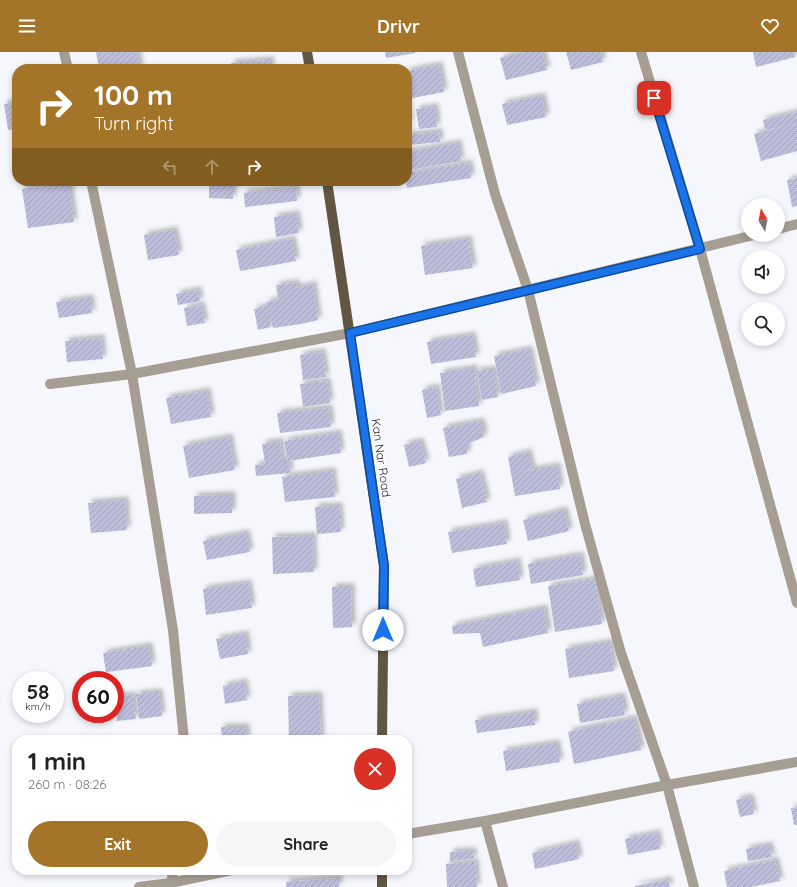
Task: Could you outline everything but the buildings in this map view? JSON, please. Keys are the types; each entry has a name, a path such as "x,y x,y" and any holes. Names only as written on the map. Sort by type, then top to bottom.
{"main road":[{"path":"307,52 309,64"},
{"name":"Kan Nar Road","path":"328,186 384,566 382,735"},
{"path":"382,875 382,887"}],"street":[{"path":"64,52 67,64"},
{"path":"458,52 495,194 528,290 585,524 617,638 667,785 694,887"},
{"path":"641,52 700,249 797,603"},
{"path":"92,186 132,374 174,630 184,735"},
{"path":"785,227 797,224"},
{"path":"50,384 132,374 350,333 741,238"},
{"path":"412,833 485,821 667,785 797,762"},
{"path":"485,821 503,887"},
{"path":"171,885 172,875"},
{"path":"139,887 171,885 212,875"}],"route":[{"path":"383,630 384,566 350,333 700,249 654,98"}]}
